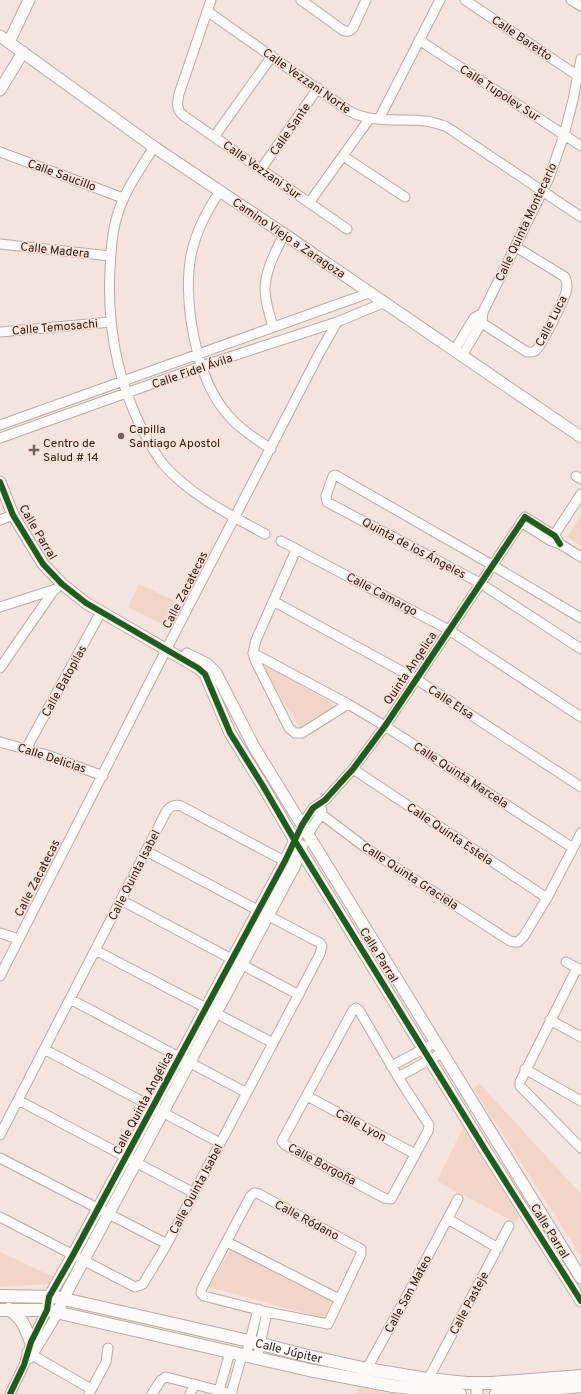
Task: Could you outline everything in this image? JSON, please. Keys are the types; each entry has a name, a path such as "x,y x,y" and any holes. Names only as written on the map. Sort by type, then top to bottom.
{"main road":[{"name":"Calle Júpiter","path":"0,1296 50,1296 367,1369 427,1379 472,1389 528,1381 581,1376"},
{"name":"Calle Júpiter","path":"5,1309 52,1312 360,1380 420,1390 460,1394"},
{"path":"5,1309 18,1316 22,1322 30,1350"},
{"path":"496,1394 581,1386"}],"street":[{"path":"4,39 29,0"},
{"path":"207,11 211,0"},
{"path":"301,0 347,32 351,31 353,28 366,0"},
{"path":"379,119 440,0"},
{"name":"Calle Baretto","path":"465,0 578,76"},
{"path":"571,0 581,6"},
{"name":"Calle Vezzani Norte","path":"207,11 358,116 379,119 427,121 448,127 581,217"},
{"name":"Calle Vezzani Sur","path":"207,11 179,94 178,109 184,116 347,229"},
{"name":"Camino Viejo a Zaragoza","path":"4,39 154,147 581,437"},
{"name":"Calle Tupolev Sur","path":"419,40 581,146"},
{"path":"0,90 22,52"},
{"path":"214,137 272,56"},
{"name":"Calle Quinta Montecarlo","path":"458,353 483,312 516,247 555,163 564,134 581,59"},
{"name":"Calle Sante","path":"261,169 318,88"},
{"path":"309,203 370,118"},
{"path":"154,147 123,198 116,221 110,256 109,293 111,322 116,353 127,394 139,424 163,464 178,479 193,490 234,517 265,534"},
{"name":"Calle Saucillo","path":"0,152 123,198"},
{"path":"343,156 405,196"},
{"path":"220,191 196,234 188,271 190,318 198,355 202,366 227,415 246,432 271,449"},
{"path":"273,326 266,302 265,288 268,270 274,253 284,234"},
{"name":"Calle Madera","path":"0,244 110,256"},
{"name":"Calle Luca","path":"478,320 527,352 532,353 536,350 544,338 566,292 568,283 565,277 516,247"},
{"name":"Calle Fidel Ávila","path":"0,425 123,380 198,355 273,326 369,293"},
{"name":"Calle Fidel Ávila","path":"0,438 202,366 337,322 383,303"},
{"name":"Calle Temosachi","path":"0,332 111,322"},
{"name":"Calle Zacatecas","path":"0,976 167,647 337,322"},
{"name":"Quinta de los Ángeles","path":"581,618 492,565 337,476 334,476 326,496 327,502 480,583 581,648"},
{"name":"Calle Parral","path":"0,482 13,515 58,587 147,638 207,664 214,669 254,747 581,1278"},
{"path":"581,494 553,539 581,557"},
{"path":"0,520 13,515"},
{"name":"Quinta Angelica","path":"305,829 313,808 325,800 353,769 385,726 524,519 553,539"},
{"name":"Calle Camargo","path":"281,541 449,630 581,717"},
{"path":"296,550 256,640 254,654 257,664 292,732 302,733 348,704"},
{"path":"0,607 58,587"},
{"path":"0,668 58,587"},
{"name":"Calle Elsa","path":"273,601 416,679 581,787"},
{"name":"Calle Batopilas","path":"26,749 101,612"},
{"name":"Calle Parral","path":"167,647 205,674 230,733 430,1059 581,1301"},
{"name":"Calle Quinta Marcela","path":"254,654 348,704 385,726 573,848"},
{"name":"Calle Delicias","path":"0,742 26,749 102,776"},
{"name":"Calle Quinta Estela","path":"353,769 547,898"},
{"name":"Quinta Angelica","path":"305,829 321,814 325,800"},
{"name":"Calle Quinta Isabel","path":"0,1135 169,808 173,805 181,806 289,864"},
{"name":"Calle Quinta Graciela","path":"313,808 366,848 510,941 518,942 521,939 547,898"},
{"name":"Calle Quinta Angélica","path":"30,1350 52,1312 50,1296 74,1255 126,1158 158,1110 289,864 305,829"},
{"path":"547,898 581,832"},
{"path":"146,851 263,913"},
{"path":"121,900 299,995"},
{"name":"Calle Quinta Isabel","path":"0,1218 135,1287 139,1287 145,1282 194,1194 321,951 322,946 320,943 263,913"},
{"path":"0,934 18,939"},
{"path":"95,950 273,1043"},
{"path":"566,962 579,969 550,1020 525,1069 520,1080 520,1086 581,1148"},
{"path":"70,999 247,1093"},
{"name":"Calle Borgoña","path":"354,1009 359,1010 398,1077 429,1125 428,1131 392,1197 388,1200 283,1143 283,1139 354,1009"},
{"path":"550,1020 581,1037"},
{"path":"391,1066 435,1043"},
{"path":"44,1049 220,1143"},
{"path":"398,1077 442,1053"},
{"path":"525,1069 581,1101"},
{"name":"Calle Lyon","path":"307,1096 415,1154"},
{"path":"18,1100 194,1194"},
{"name":"Calle Quinta Angélica","path":"10,1394 30,1350 52,1312 63,1299 136,1163 158,1110"},
{"path":"0,1158 167,1244"},
{"name":"Calle Ródano","path":"254,1193 259,1194 361,1249 361,1254 329,1322 326,1324 268,1312 204,1296 201,1292 202,1288 227,1242 250,1197 254,1193"},
{"name":"Calle San Mateo","path":"360,1380 448,1220 458,1199"},
{"path":"448,1220 498,1248"},
{"name":"Calle Pasteje","path":"420,1390 509,1226"},
{"path":"227,1242 339,1299"},
{"path":"255,1343 258,1309"},
{"path":"152,1394 163,1378 169,1378 231,1394 268,1312"},
{"path":"30,1350 90,1392 106,1362 108,1348"},
{"path":"219,1391 230,1352"},
{"path":"190,1394 195,1384"}],"shaded area":[{"path":"581,515 581,546 567,537"},
{"path":"139,584 175,601 164,625 128,607"},
{"path":"267,666 332,703 334,708 301,730 264,669"},
{"path":"480,1084 581,1194 581,1256 473,1088"},
{"path":"463,1127 519,1216 516,1223 437,1181"},
{"path":"233,1245 331,1301 326,1319 209,1287"},
{"path":"0,1252 54,1277 50,1284 0,1287"},
{"path":"359,1388 399,1394 356,1394"}],"cycle path":[{"path":"0,482 13,515 43,564 62,584 86,603 198,668 205,674 230,733 486,1151 581,1301"},
{"path":"10,1394 24,1365 31,1342 47,1310 49,1297 285,861 302,825 313,808 325,800 353,769 385,726 525,517 555,536 560,544"}],"place":[{"name":"Capilla Santiago Apostol","path":"121,436"},
{"name":"Centro de Salud # 14","path":"34,450"}]}
